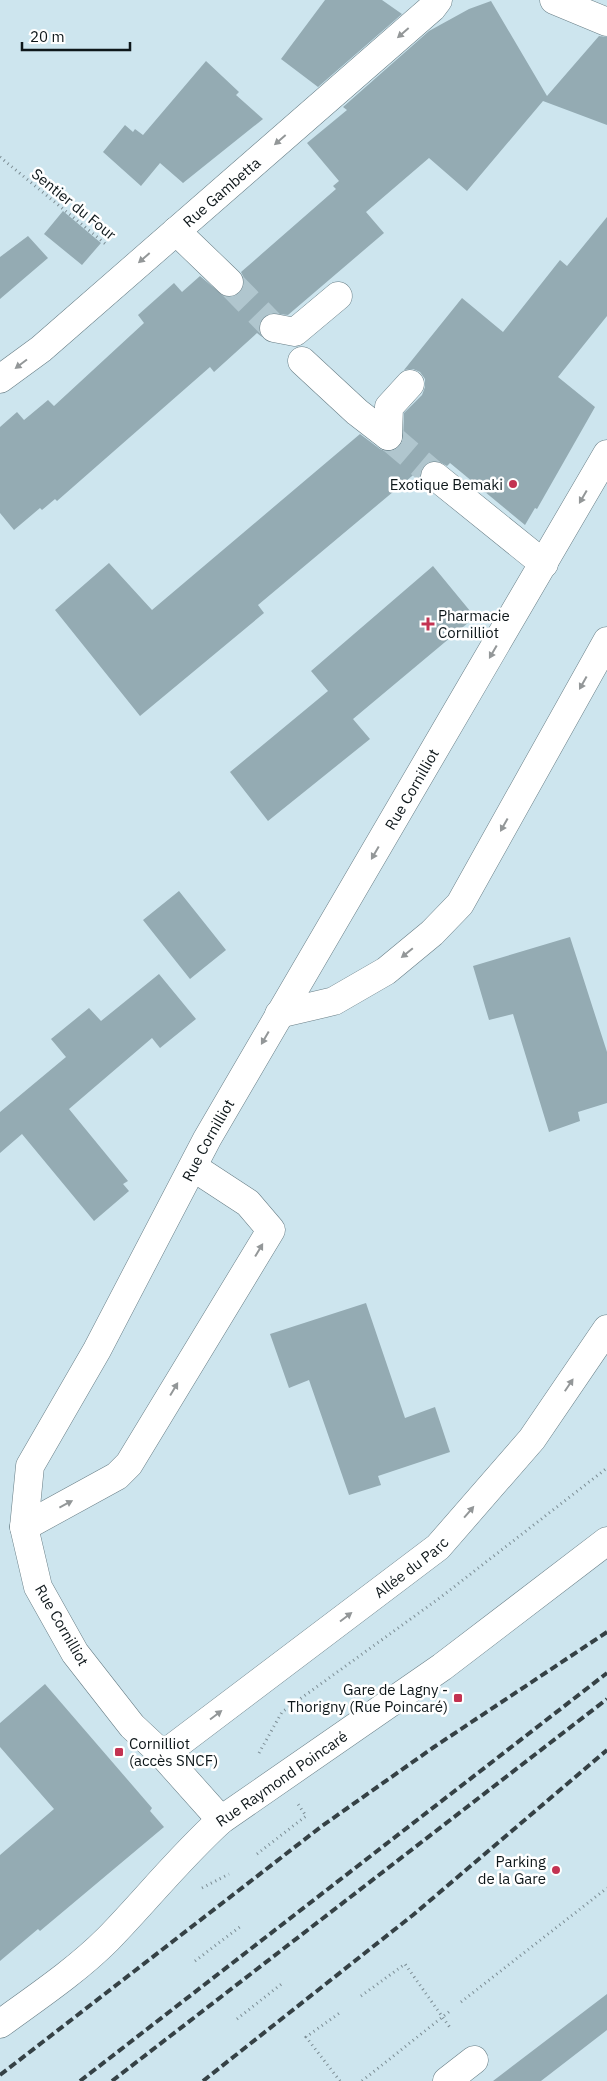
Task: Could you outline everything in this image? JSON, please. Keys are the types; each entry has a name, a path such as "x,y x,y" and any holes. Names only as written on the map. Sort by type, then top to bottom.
{"street":[{"name":"Rue Gambetta","path":"0,379 41,349 432,8 438,0"},
{"path":"554,0 607,22"},
{"path":"176,231 229,282"},
{"path":"338,296 294,332 274,328 297,355 382,432"},
{"path":"382,432 389,407 410,384"},
{"path":"358,402 374,416 382,432"},
{"name":"Rue Cornilliot","path":"221,1820 164,1755 132,1726 75,1653 38,1588 24,1527 30,1466 97,1350 193,1168 279,1014 607,454"},
{"path":"435,476 544,564"},
{"path":"279,1014 334,1001 386,971 432,933 460,904 607,641"},
{"path":"24,1527 118,1476 129,1464 271,1230 248,1203 193,1168"},
{"name":"Allée du Parc","path":"164,1755 438,1547 532,1439 607,1329"},
{"name":"Rue Raymond Poincaré","path":"0,2024 76,1967 107,1939 196,1843 221,1820 442,1666 607,1541"},
{"path":"447,2081 474,2060"}],"path":[{"name":"Sentier du Four","path":"0,157 29,183 134,267"},
{"path":"258,1754 282,1712 441,1597 607,1468"},
{"path":"257,1854 297,1823"},
{"path":"461,2002 607,1888"},
{"path":"194,1960 241,1926"},
{"path":"361,1996 405,1964 450,2029"},
{"path":"237,2018 284,1982"},
{"path":"362,2081 450,2011"},
{"path":"340,2081 306,2037 341,2012"}],"building":[{"path":"325,0 382,0 402,14 318,87 281,59"},
{"path":"491,1 547,96 599,36 607,37 607,125 543,101 467,191 429,158 366,212 384,233 288,315 269,313 263,317 259,326 262,337 257,333 214,372 210,367 57,501 55,499 42,510 40,508 14,530 0,513 0,427 17,412 24,420 48,400 54,406 144,323 138,315 174,283 182,292 200,276 225,297 233,297 240,293 244,285 244,278 241,272 336,189 333,186 339,181 307,143 347,110 343,107 429,31 469,9"},
{"path":"206,61 239,92 236,95 263,119 183,183 160,163 141,186 103,152 125,125 133,132 135,129 143,135"},
{"path":"63,211 101,243 82,265 44,234"},
{"path":"607,217 607,316 558,377 595,407 537,509 535,508 525,525 450,463 447,466 438,461 429,462 423,467 420,474 418,471 258,605 264,613 140,716 55,610 109,563 152,610 360,434 380,449 388,452 396,450 403,439 404,413 422,395 425,387 425,379 420,372 413,369 404,370 462,298 503,332 560,260 567,266"},
{"path":"28,236 48,258 0,299 0,257"},
{"path":"433,566 475,617 353,719 370,739 268,821 230,772 328,691 311,671"},
{"path":"179,891 226,950 190,979 143,920"},
{"path":"570,937 607,1052 607,1103 578,1112 580,1121 549,1132 513,1014 489,1020 473,966"},
{"path":"159,974 196,1019 160,1048 152,1038 69,1109 128,1181 123,1184 129,1191 94,1221 22,1134 0,1153 0,1112 66,1057 51,1039 89,1008 101,1021"},
{"path":"366,1303 405,1418 435,1407 450,1452 378,1476 381,1485 349,1495 309,1380 289,1388 270,1334"},
{"path":"45,1684 152,1808 150,1811 164,1827 40,1931 38,1929 0,1961 0,1855 54,1809 0,1747 0,1723"},
{"path":"607,1994 607,2030 541,2081 493,2081"}],"tunnel":[{"path":"229,282 274,328"},
{"path":"388,436 435,476"}],"railway":[{"path":"0,2075 322,1826 434,1747 607,1632"},
{"path":"80,2081 607,1673"},
{"path":"112,2081 607,1699"},
{"path":"203,2081 413,1915 607,1750"}],"place":[{"name":"Exotique Bemaki","path":"513,484"},
{"name":"Pharmacie Cornilliot","path":"428,624"},
{"name":"Gare de Lagny - Thorigny (Rue Poincaré)","path":"458,1698"},
{"name":"Cornilliot (accès SNCF)","path":"119,1752"},
{"name":"Parking de la Gare","path":"556,1870"}]}
